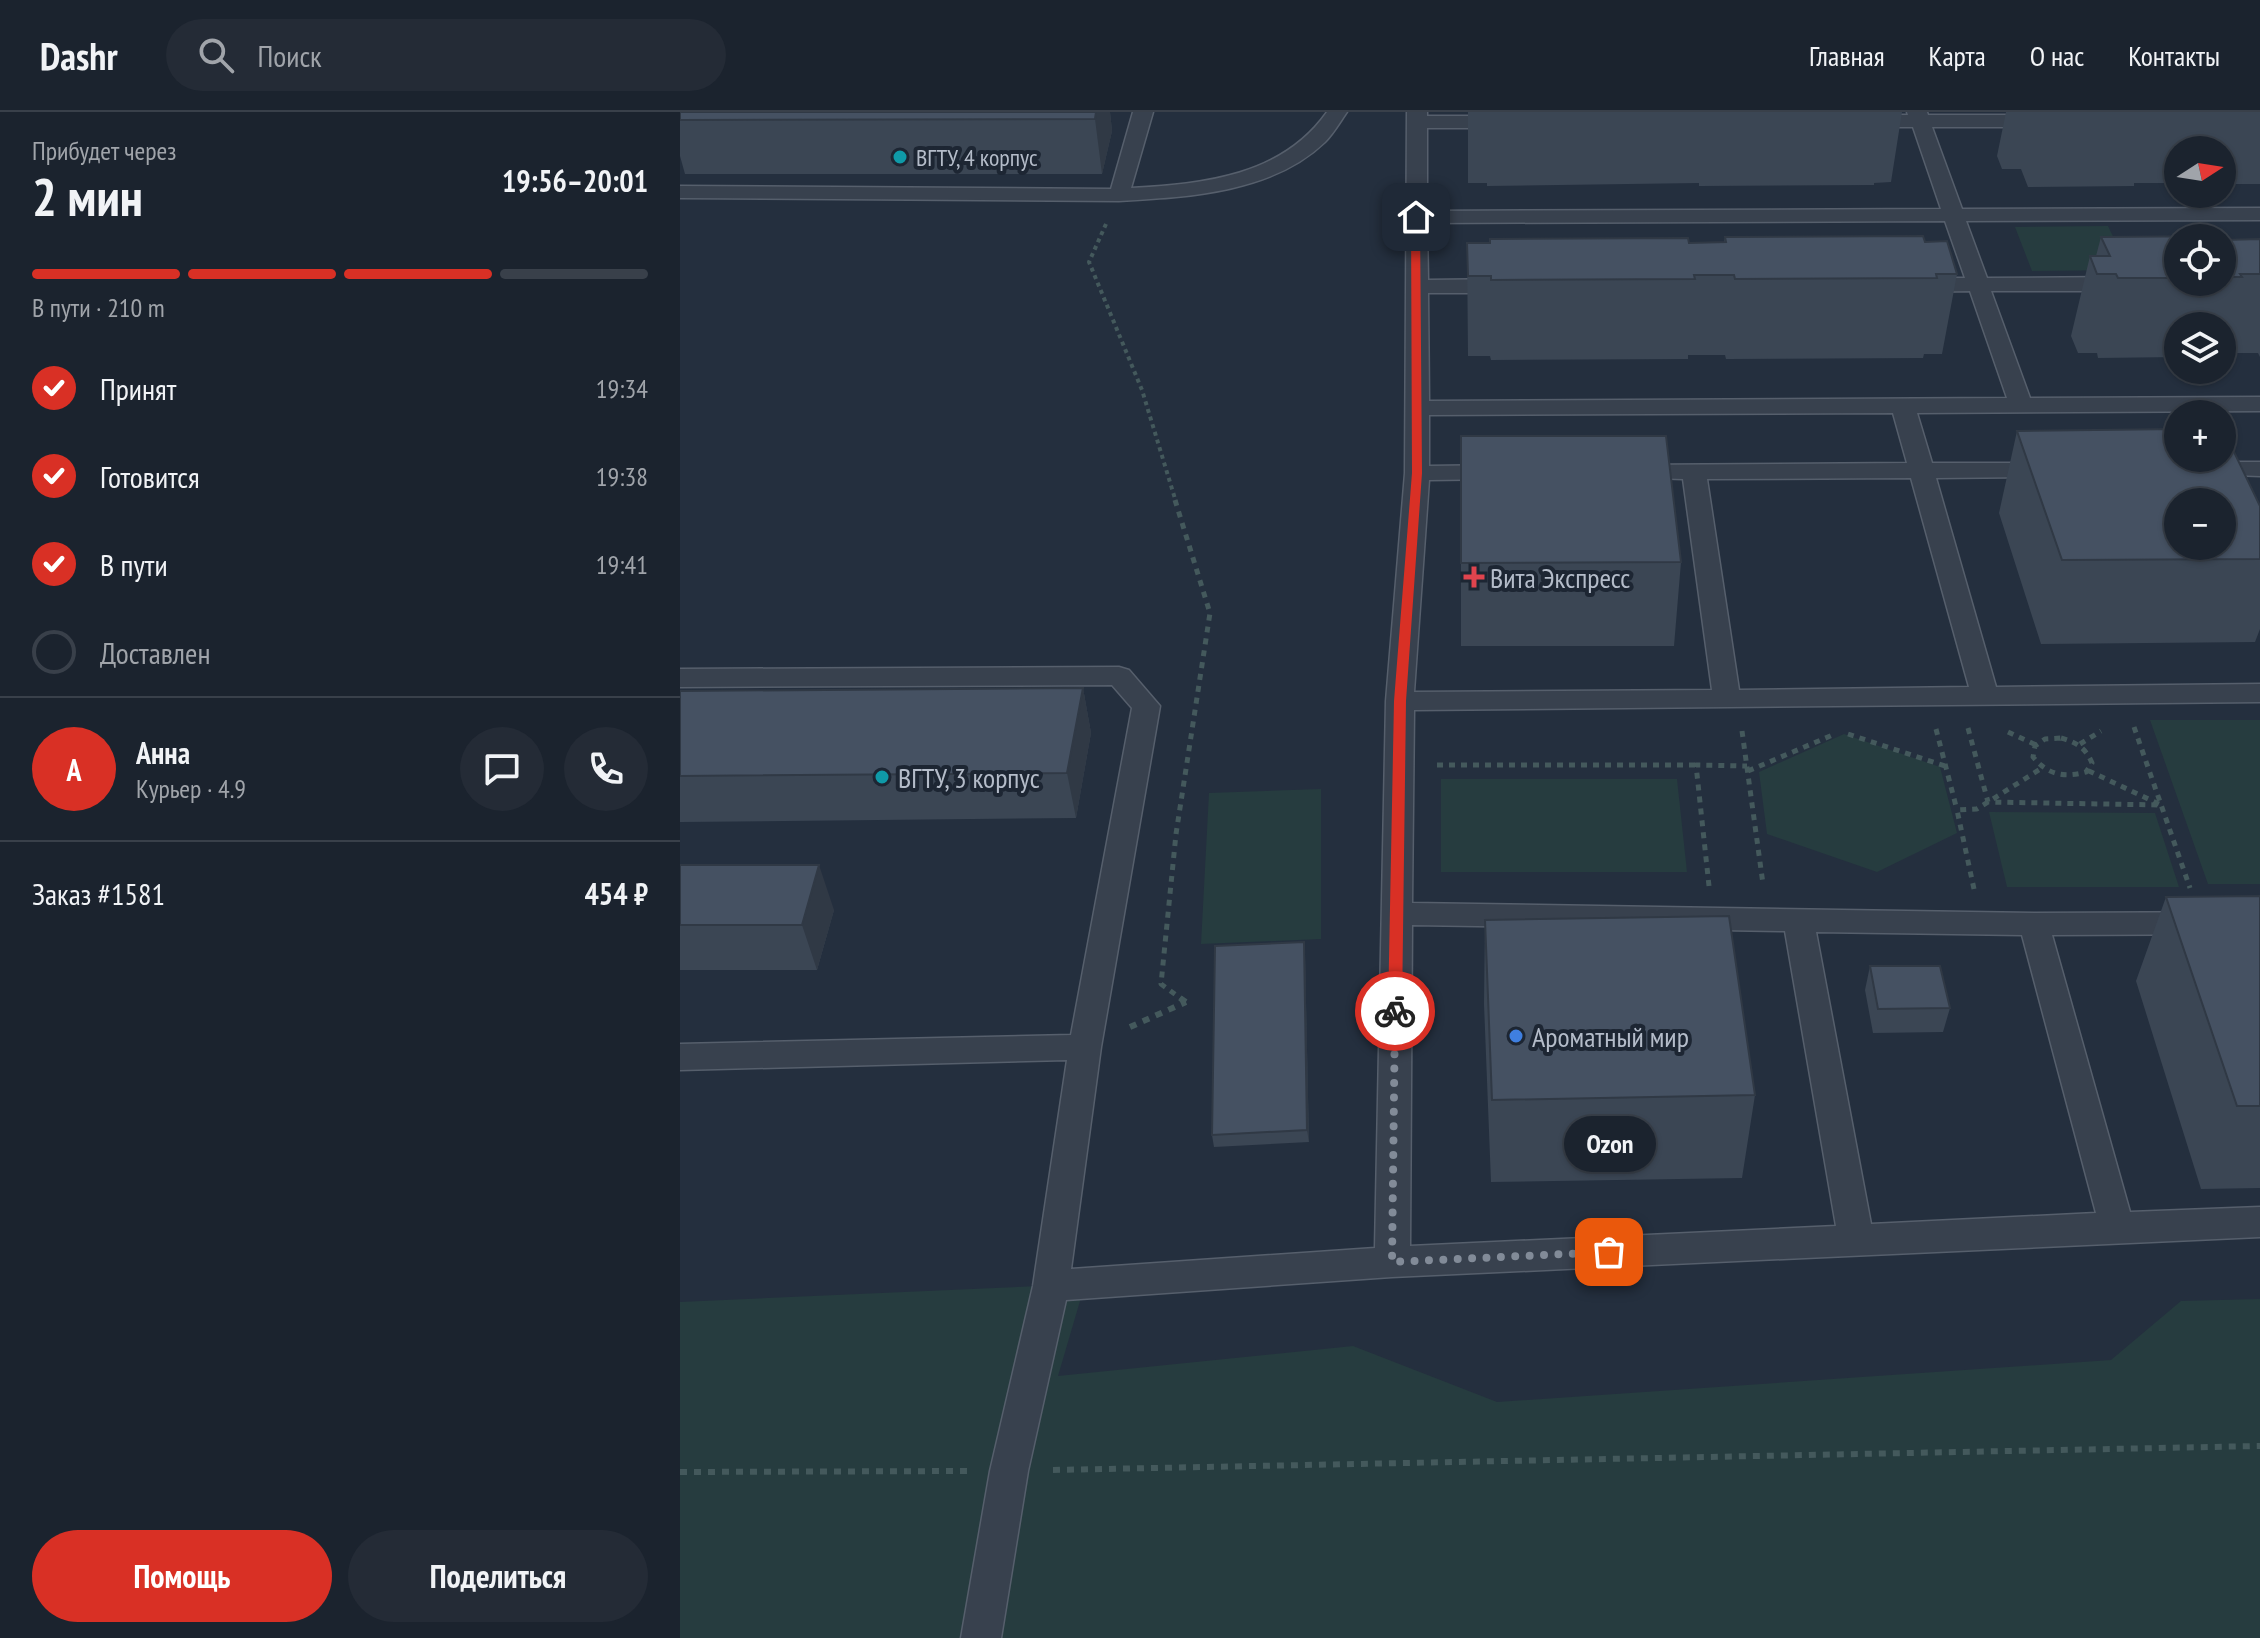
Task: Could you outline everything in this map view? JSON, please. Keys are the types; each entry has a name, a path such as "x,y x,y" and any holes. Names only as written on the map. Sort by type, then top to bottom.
{"lane":[{"path":"1119,195 1143,112"},
{"path":"680,192 1119,195 1178,191 1223,184 1280,165 1316,140 1337,112"},
{"path":"1919,116 1976,285 2021,405"},
{"path":"1843,121 1919,116 2059,121"},
{"path":"1392,1262 1400,701 1417,473 1417,117 1527,122"},
{"path":"1416,217 2260,214"},
{"path":"1898,285 2150,284"},
{"path":"1415,287 1524,286"},
{"path":"1417,408 2260,404"},
{"path":"1903,405 1921,470 1972,696"},
{"path":"2236,469 2260,469"},
{"path":"1602,472 2076,470"},
{"path":"1694,471 1733,699"},
{"path":"1417,473 1525,472"},
{"path":"680,678 1119,676 1146,706 1085,1047 1051,1286 1009,1471 981,1638"},
{"path":"1400,701 2260,693"},
{"path":"1396,914 2034,924 2260,923"},
{"path":"1782,920 1856,1240"},
{"path":"2034,924 2117,1227"},
{"path":"680,1057 1085,1047"},
{"path":"1051,1286 1392,1262 2260,1222"}],"path":[{"path":"1085,1047 1186,1002 1161,984 1176,834 1210,613 1142,390 1089,262 1119,195"},
{"path":"2123,695 2201,923"},
{"path":"1972,696 1988,802"},
{"path":"1928,697 1957,810 1981,923"},
{"path":"1733,699 1782,920"},
{"path":"1399,765 1696,765 1747,768 1841,731 1945,766"},
{"path":"2061,738 2077,742 2088,751 2092,763 2087,770 2072,777 2056,775 2042,768 2033,757 2035,746 2045,739 2061,738"},
{"path":"1696,765 1709,887"},
{"path":"1957,810 1977,809 2042,768"},
{"path":"2087,770 2161,805"},
{"path":"1988,802 2161,805"},
{"path":"680,1472 1009,1471 2260,1446"}],"green space":[{"path":"2108,226 2129,270 2032,271 2015,227"},
{"path":"2150,720 2260,720 2260,884 2208,884"},
{"path":"1844,734 1940,767 1957,833 1877,872 1767,834 1759,772"},
{"path":"1441,779 1677,779 1687,872 1441,872"},
{"path":"1321,789 1321,939 1201,944 1209,793"},
{"path":"1989,812 2155,813 2179,887 2007,887"},
{"path":"1085,1284 1058,1376 1353,1346 1497,1402 2111,1360 2181,1301 2260,1299 2260,1638 680,1638 680,1302"}],"building":[{"path":"680,112 1096,112 1095,119 680,120"},
{"path":"1923,236 1925,242 1947,241 1957,274 1936,274 1937,278 1735,279 1734,275 1694,275 1695,279 1491,280 1491,276 1468,276 1467,243 1490,243 1490,239 1688,238 1689,243 1726,242 1725,237"},
{"path":"2164,236 2164,278 2118,278 2116,274 2097,274 2090,256 2110,256 2101,237"},
{"path":"2260,239 2260,274 2240,274 2242,277 2236,277 2236,240"},
{"path":"2164,429 2164,472 2236,472 2236,456 2260,506 2260,559 2236,559 2236,488 2164,488 2164,559 2062,560 2017,431"},
{"path":"1461,436 1666,436 1681,562 1461,563"},
{"path":"1083,688 1067,773 680,776 680,691"},
{"path":"680,865 819,865 802,925 680,925"},
{"path":"2260,896 2260,1106 2237,1106 2166,897"},
{"path":"1729,916 1755,1095 1492,1100 1485,920"},
{"path":"1304,942 1307,1130 1212,1135 1215,946"},
{"path":"1870,966 1940,966 1950,1008 1878,1009"}],"way so far":[{"path":"1395,1011 1392,1262 1609,1252"}],"place":[{"name":"ВГТУ, 4 корпус","path":"900,157"},
{"name":"Вита Экспресс","path":"1474,577"},
{"name":"ВГТУ, 3 корпус","path":"882,777"},
{"name":"Ароматный мир","path":"1516,1036"},
{"name":"Ozon","path":"1609,1252"}],"route":[{"path":"1395,1011 1400,701 1417,473 1416,217"}]}
